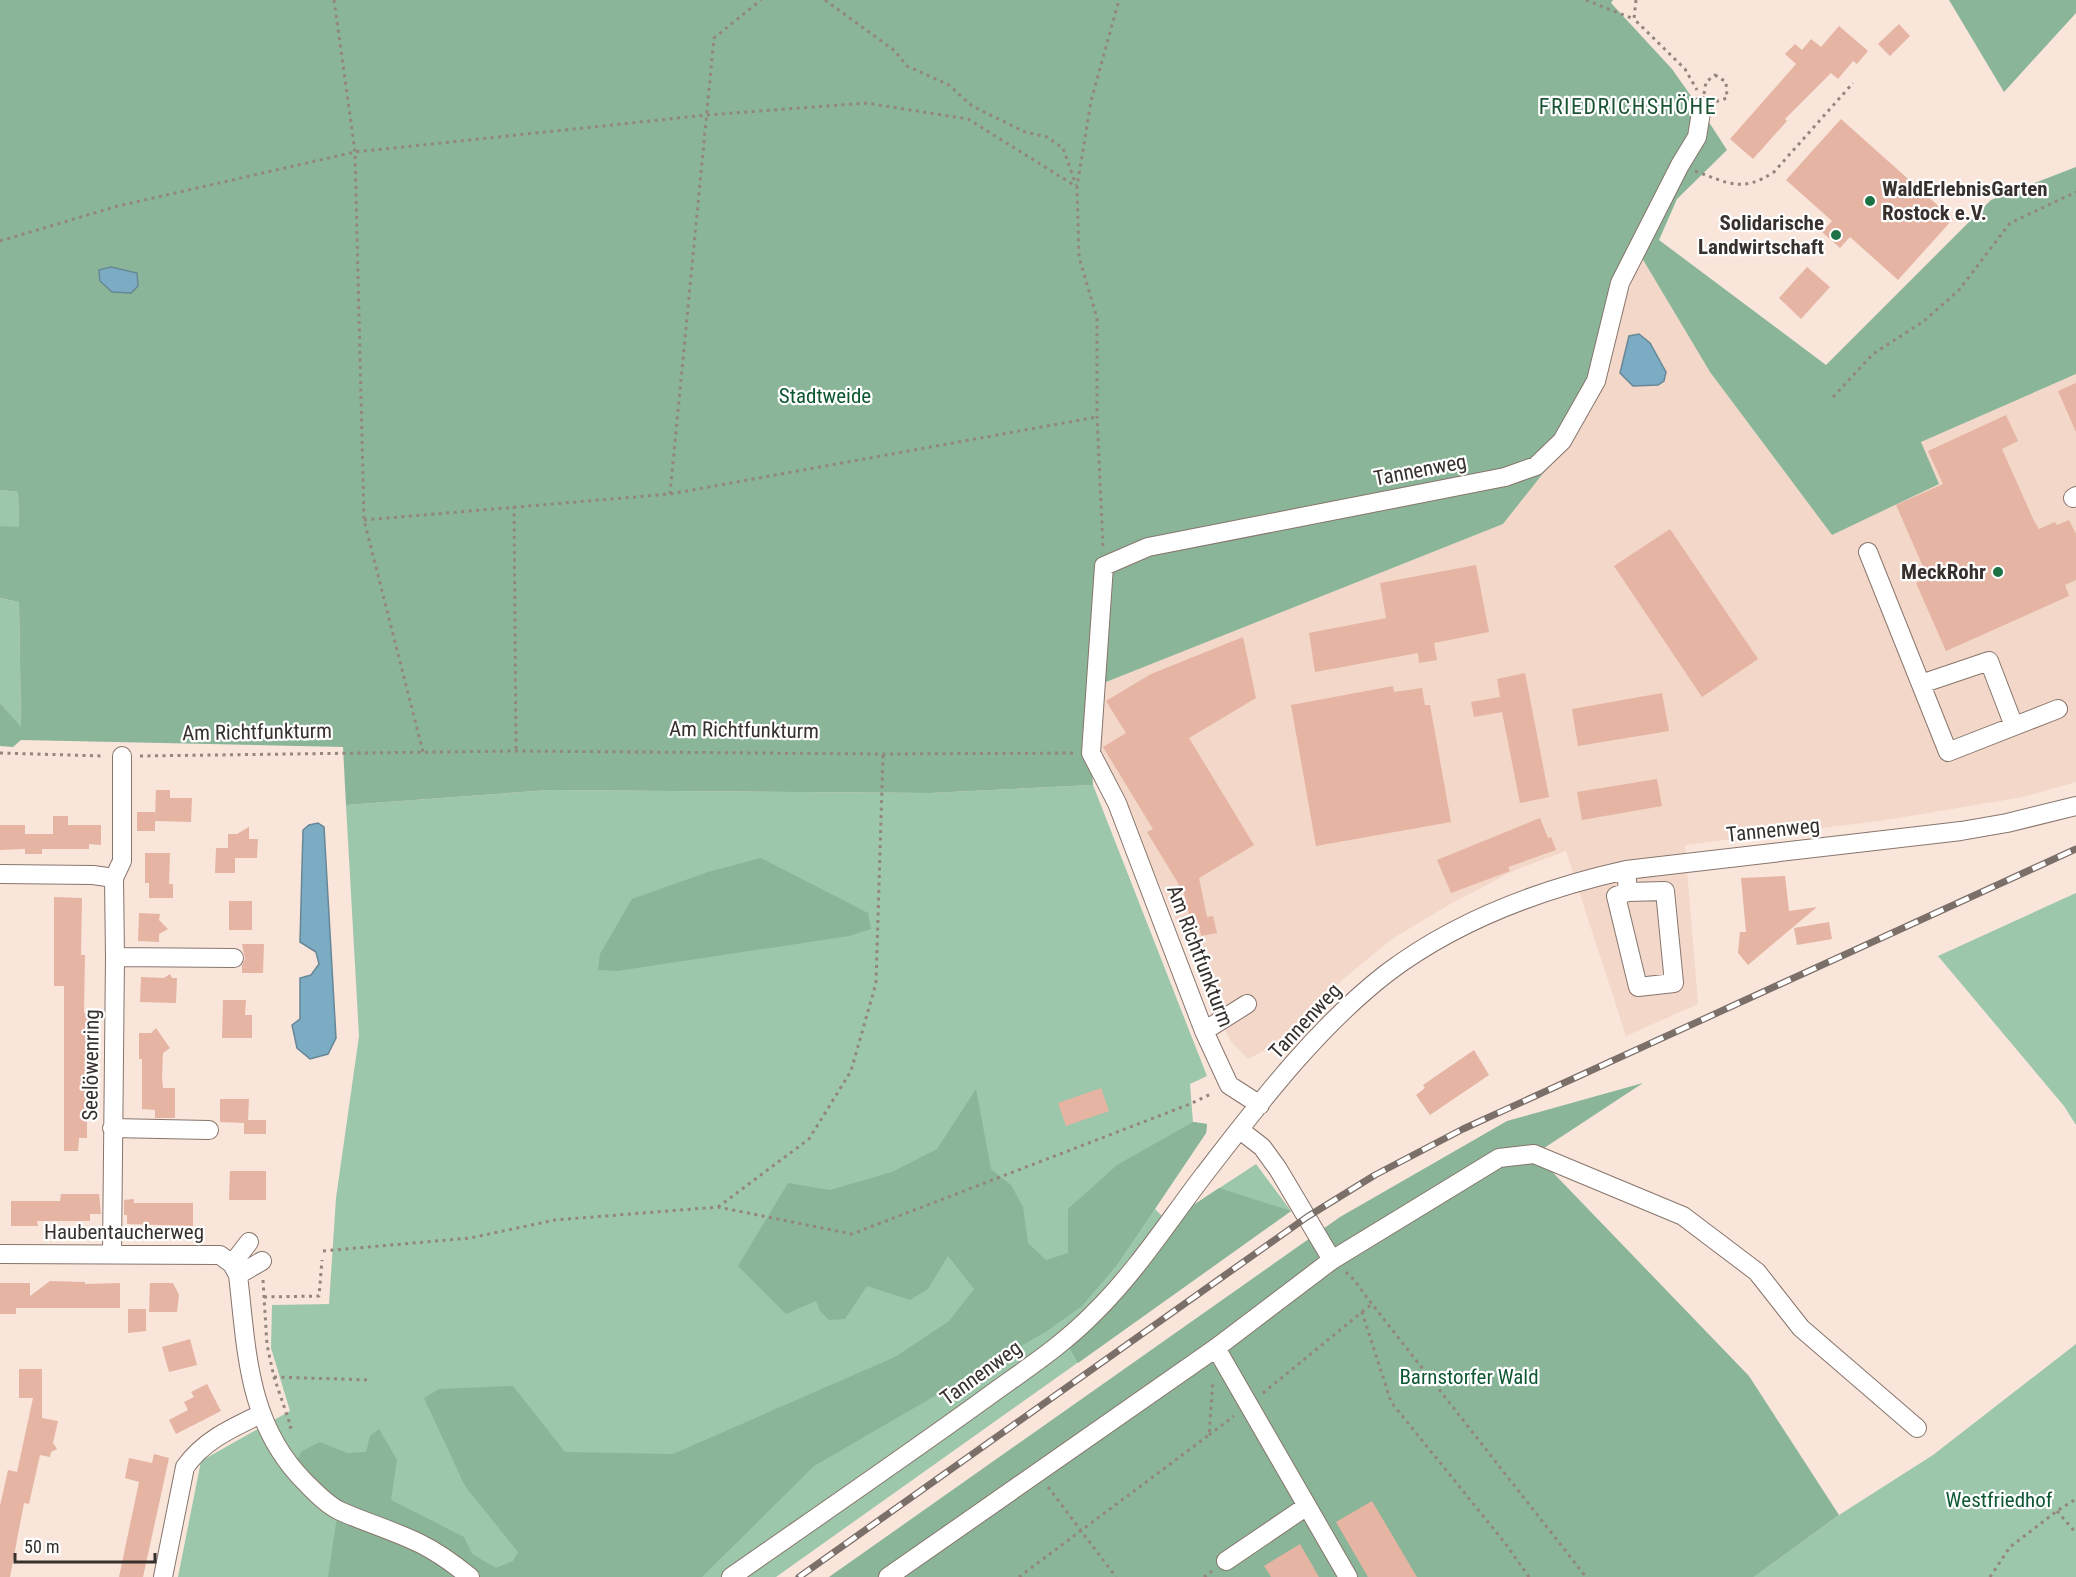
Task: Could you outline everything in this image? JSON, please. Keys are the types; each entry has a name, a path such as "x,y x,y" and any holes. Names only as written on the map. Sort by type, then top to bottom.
{"street":[{"name":"Tannenweg","path":"1104,566 1148,547 1505,477 1536,466 1562,441 1596,381 1620,283 1680,165 1697,137 1702,106"},
{"path":"1868,552 1948,752 2058,709"},
{"path":"1090,753 1104,566"},
{"path":"1921,684 1989,661 2014,726"},
{"name":"Am Richtfunkturm","path":"1090,753 1117,803 1204,1031 1229,1084"},
{"name":"Seelöwenring","path":"112,1253 114,878 122,861 122,756"},
{"name":"Tannenweg","path":"731,1577 936,1434 1065,1340 1114,1293 1240,1130 1326,1027 1361,994 1421,950 1512,904 1581,880 1626,870 1961,831 2007,823 2076,806"},
{"path":"1626,870 1628,892"},
{"path":"0,874 93,875 114,878"},
{"path":"1665,891 1674,982 1638,987 1616,896 1628,892 1665,891"},
{"path":"115,957 234,958"},
{"path":"1204,1031 1247,1004"},
{"path":"1229,1084 1260,1105"},
{"path":"112,1128 209,1130"},
{"path":"1240,1130 1263,1148 1278,1169 1332,1260"},
{"path":"888,1577 1216,1348 1332,1260 1499,1158 1534,1154 1683,1216 1757,1272 1801,1328 1917,1428"},
{"path":"249,1242 235,1269 250,1377 261,1413 272,1437 292,1469 338,1510 420,1544 449,1560 470,1577"},
{"name":"Haubentaucherweg","path":"0,1254 220,1255 235,1269"},
{"path":"235,1269 262,1261"},
{"path":"1216,1348 1348,1577"},
{"path":"163,1577 186,1467 195,1453 212,1439 261,1413"},
{"path":"1226,1561 1307,1506"}],"path":[{"path":"334,0 355,152 364,520 423,752"},
{"path":"670,494 714,38 761,0"},
{"path":"825,0 895,51 907,66 949,85 972,106 1024,132 1047,137 1063,148 1077,187"},
{"path":"1104,566 1097,417 1097,318 1079,257 1077,187 1091,101 1119,0"},
{"path":"1586,0 1634,19 1684,69 1694,83 1702,106"},
{"path":"1634,19 1636,0"},
{"path":"1680,165 1736,186 1760,182 1774,172 1853,83"},
{"path":"0,241 118,206 355,152 707,115 866,102 968,118 1077,187"},
{"path":"1833,398 1873,354 1924,321 1959,290 2010,223 2076,192"},
{"path":"364,520 670,494 1097,417"},
{"path":"514,506 516,751"},
{"name":"Am Richtfunkturm","path":"0,753 122,756 516,751 1090,753"},
{"path":"718,1206 809,1139 851,1071 876,983 883,754"},
{"path":"323,1251 470,1238 555,1220 718,1206 852,1234 1190,1104 1229,1084"},
{"path":"264,1297 319,1296 322,1260"},
{"path":"1332,1260 1355,1281 1586,1577"},
{"path":"262,1261 267,1345 274,1377 291,1427 272,1437"},
{"path":"1019,1577 1249,1405 1372,1304"},
{"path":"1362,1312 1391,1402 1505,1543 1529,1577"},
{"path":"1209,1435 1216,1348"},
{"path":"274,1377 371,1380"},
{"path":"1039,1473 1080,1532 1116,1577"},
{"path":"1990,1577 2010,1547 2076,1499"},
{"path":"2057,1511 2076,1533"}],"shaded area":[{"path":"1642,258 1710,372 1832,535 1921,442 2076,374 2076,782 2023,797 1886,820 1685,845 1698,1004 1626,1036 1566,851 1515,870 1452,903 1392,939 1343,979 1282,1041 1248,1059 1231,1042 1093,737 1101,684 1503,524 1594,407 1623,305"}],"green space":[{"name":"Stadtweide","path":"0,0 1613,0 1611,3 1672,69 1727,150 1677,199 1659,240 1826,365 1991,200 2076,167 2076,374 1921,442 1939,484 1832,535 1710,372 1642,258 1636,240 1591,379 1551,443 1548,467 1503,524 1101,684 1091,753 1093,785 931,793 549,790 346,805 343,747 21,740 13,747 0,746 0,703 21,727 19,602 0,598 0,526 19,527 18,492 0,490"},
{"path":"1949,0 2076,0 2076,13 2004,92"},
{"path":"0,490 18,492 19,528 0,526"},
{"path":"0,598 19,602 21,728 0,703"},
{"path":"1093,785 1207,1076 1190,1084 1193,1122 1207,1124 1206,1133 1155,1209 1168,1222 1256,1164 1291,1211 776,1577 178,1577 201,1461 290,1411 271,1348 272,1305 329,1304 336,1198 359,1036 346,805 549,790 931,793"},
{"path":"761,858 868,913 871,929 849,936 617,971 598,970 600,954 632,899 708,872"},
{"path":"2076,893 2076,1125 2064,1106 1938,956"},
{"name":"Barnstorfer Wald","path":"1643,1083 1535,1154 1749,1376 1839,1515 1754,1577 829,1577 1340,1217 1507,1121"},
{"path":"976,1089 991,1169 1011,1185 1023,1207 1028,1243 1046,1260 1068,1253 1068,1209 1117,1165 1193,1122 1207,1124 1206,1133 1117,1265 1082,1306 1047,1331 814,1466 702,1577 328,1577 338,1510 292,1469 302,1451 320,1442 347,1453 366,1452 370,1436 379,1429 397,1460 391,1500 464,1537 472,1554 496,1568 513,1561 518,1552 465,1486 424,1398 439,1389 513,1386 565,1452 673,1454 895,1357 949,1321 974,1289 948,1256 928,1289 910,1300 867,1286 845,1319 829,1320 820,1311 816,1301 786,1314 738,1266 788,1183 830,1190 892,1172 937,1149"},
{"path":"1219,1188 1291,1211 1078,1363 1065,1340 1168,1222"},
{"name":"Westfriedhof","path":"2076,1344 2076,1577 1754,1577 1839,1515 1933,1455"}],"water":[{"path":"111,267 137,273 138,286 131,293 112,292 100,281 99,270"},
{"path":"1639,334 1650,343 1666,372 1664,381 1658,385 1633,386 1620,373 1629,336"},
{"path":"318,823 324,827 336,1038 328,1054 310,1059 297,1048 292,1025 300,1019 300,978 311,975 319,964 316,952 300,942 303,830 309,825"}],"building":[{"path":"1899,24 1910,36 1890,56 1878,44"},
{"path":"1839,26 1868,51 1857,64 1853,61 1838,79 1831,73 1785,119 1787,121 1753,159 1730,139 1796,64 1785,54 1795,44 1802,50 1811,39 1821,47"},
{"name":"WaldErlebnisGarten Rostock e.V.","path":"1841,119 1953,219 1898,280 1850,237 1840,248 1822,232 1832,221 1786,180"},
{"path":"1807,267 1830,287 1801,319 1779,298"},
{"path":"2076,383 2076,432 2058,391"},
{"path":"2006,415 2018,441 2002,449 2034,521 2039,529 2055,522 2057,525 2069,520 2076,534 2076,580 2065,585 2069,596 1946,651 1916,583 1928,578 1896,505 1943,484 1928,451"},
{"path":"1670,529 1758,659 1702,697 1614,566"},
{"path":"1476,565 1489,632 1434,643 1437,660 1419,663 1418,653 1315,672 1309,633 1386,618 1380,583"},
{"path":"1243,637 1256,698 1189,738 1254,845 1199,878 1207,917 1213,916 1217,933 1201,936 1198,921 1191,923 1184,893 1147,832 1153,829 1103,747 1126,733 1106,701 1151,674"},
{"path":"1525,673 1549,797 1520,803 1502,712 1474,717 1471,702 1500,697 1497,679"},
{"path":"1393,686 1394,692 1422,688 1425,705 1430,705 1451,822 1316,846 1291,705"},
{"path":"1662,693 1669,731 1578,746 1572,709"},
{"path":"1657,779 1662,806 1582,820 1577,792"},
{"path":"156,790 170,790 170,798 192,798 191,822 155,821"},
{"path":"137,812 155,812 155,831 137,831"},
{"path":"53,816 68,816 68,825 101,825 101,845 89,844 89,849 42,849 42,854 25,854 25,849 0,850 0,825 25,825 25,834 53,834"},
{"path":"1540,818 1556,850 1508,867 1510,871 1451,893 1437,860"},
{"path":"249,827 249,839 258,839 257,858 235,858 235,873 215,873 216,848 228,848 228,834 237,834"},
{"path":"145,853 170,853 169,884 173,884 173,898 149,898 149,883 145,883"},
{"path":"1785,876 1789,911 1817,907 1748,965 1738,953 1740,932 1746,932 1741,878"},
{"path":"54,897 82,898 81,955 85,955 84,1013 88,1013 88,1062 94,1063 94,1088 87,1088 87,1138 79,1138 78,1151 64,1151 64,986 54,986"},
{"path":"229,901 252,901 252,930 229,930"},
{"path":"139,913 160,914 159,920 168,929 159,934 159,942 138,941"},
{"path":"1829,922 1832,939 1797,945 1794,928"},
{"path":"242,944 264,944 263,973 242,973 245,959"},
{"path":"170,974 172,978 177,978 176,1003 140,1002 141,977 164,978"},
{"path":"223,1000 246,1000 245,1015 252,1015 252,1038 222,1038"},
{"path":"156,1028 170,1048 163,1053 162,1078 163,1088 175,1088 175,1118 155,1118 155,1110 142,1109 142,1059 139,1059 139,1033 151,1033"},
{"path":"1474,1050 1489,1075 1430,1115 1416,1095 1425,1088 1423,1085"},
{"path":"1101,1088 1109,1111 1066,1126 1058,1103"},
{"path":"220,1099 249,1099 248,1120 266,1120 266,1134 244,1134 244,1123 220,1122"},
{"path":"230,1171 266,1171 266,1200 229,1200"},
{"path":"61,1194 99,1194 101,1214 90,1214 90,1221 37,1221 38,1226 11,1226 11,1201 60,1201"},
{"path":"134,1199 134,1203 193,1203 193,1226 127,1224 127,1215 124,1215 124,1200"},
{"path":"50,1281 85,1282 85,1284 120,1283 120,1308 16,1308 16,1314 0,1314 0,1283 30,1283 30,1296"},
{"path":"150,1283 173,1283 179,1295 177,1312 149,1312"},
{"path":"128,1309 146,1309 146,1331 128,1333"},
{"path":"190,1339 197,1365 169,1372 162,1347"},
{"path":"19,1369 42,1369 42,1418 58,1421 53,1443 57,1449 51,1452 50,1457 40,1455 29,1504 24,1503 10,1577 0,1577 0,1506 8,1470 17,1472 33,1398 19,1398"},
{"path":"207,1384 221,1411 176,1434 169,1420 188,1410 184,1402 194,1397 191,1392"},
{"path":"154,1454 169,1458 143,1577 119,1577 139,1482 125,1478 129,1458 152,1463"},
{"path":"1372,1501 1417,1577 1368,1577 1336,1522"},
{"path":"1300,1544 1319,1577 1271,1577 1264,1566"}],"railway":[{"path":"799,1577 1307,1217 1375,1175 1463,1129 2076,849"}],"place":[{"name":"WaldErlebnisGarten Rostock e.V.","path":"1870,201"},
{"name":"Solidarische Landwirtschaft","path":"1836,235"},
{"name":"MeckRohr","path":"1998,572"}],"district":[{"name":"FRIEDRICHSHÖHE","path":"1628,106"}]}
